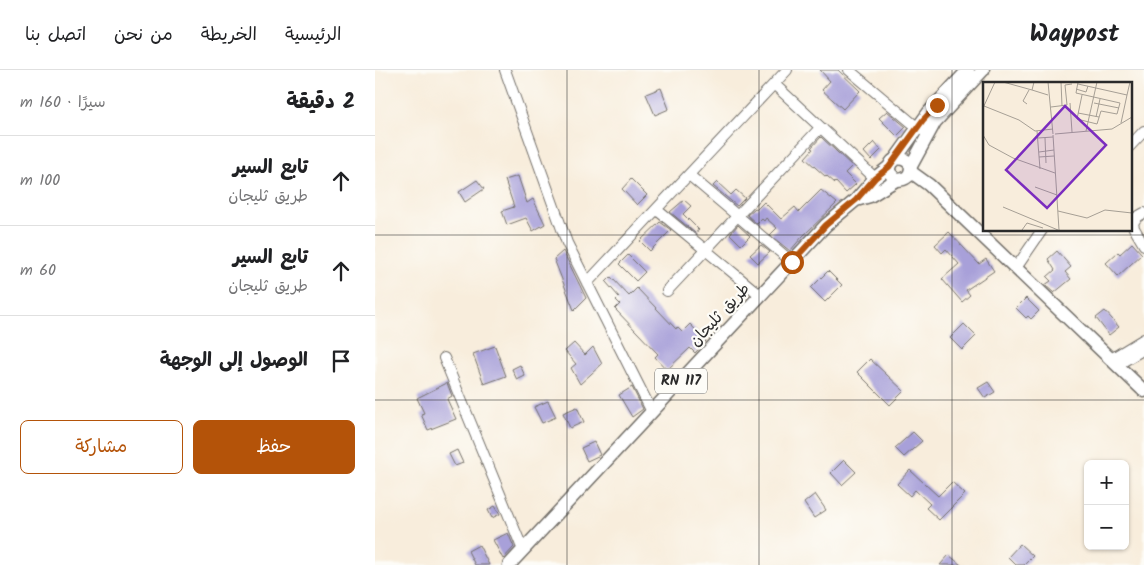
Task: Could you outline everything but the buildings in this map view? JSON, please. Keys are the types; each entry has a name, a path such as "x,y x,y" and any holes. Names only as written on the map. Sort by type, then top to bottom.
{"main road":[{"name":"طريق ثليجان","path":"911,169 929,112 968,70"},
{"name":"طريق ثليجان","path":"509,565 826,225 856,200 875,178 923,131 935,122 983,70"},
{"path":"911,169 908,177 902,180 896,180 889,172 893,162 903,158 908,161 911,169 1144,391"},
{"name":"طريق ثليجان","path":"856,200 870,196 896,180"}],"street":[{"path":"505,70 567,242 652,412"},
{"path":"587,283 787,70"},
{"path":"849,70 923,131"},
{"path":"774,84 875,178"},
{"path":"667,291 820,128"},
{"path":"1131,145 1144,131"},
{"path":"689,175 792,262"},
{"path":"657,210 760,295"},
{"path":"1144,213 1133,222 1133,228 1144,245"},
{"path":"1016,268 1041,231"},
{"path":"1114,362 1144,340"},
{"path":"1114,362 1144,349"},
{"path":"444,358 523,550"}],"route":[{"path":"792,262 826,225 856,200 875,178 889,167 891,161 897,158 929,112 937,105"}]}
